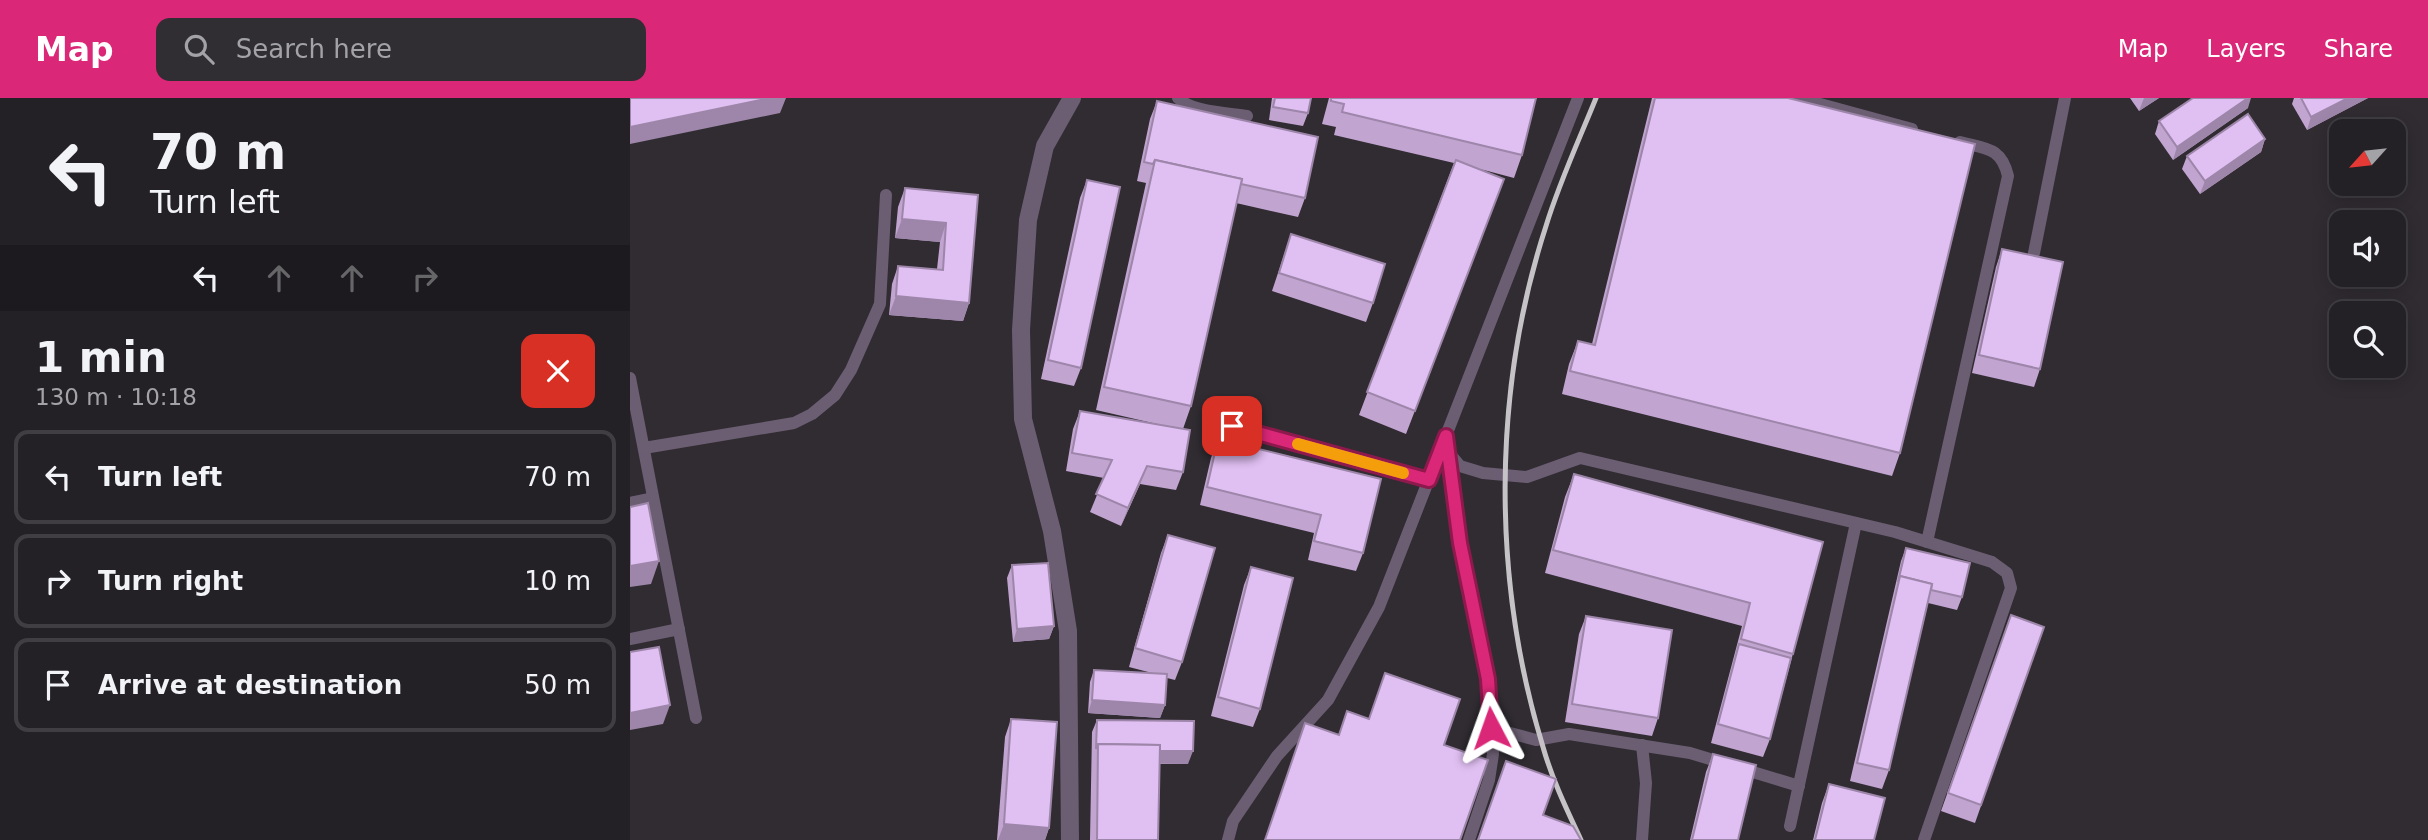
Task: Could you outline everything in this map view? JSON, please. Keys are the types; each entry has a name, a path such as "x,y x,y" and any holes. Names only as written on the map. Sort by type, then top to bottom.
{"street":[{"path":"1070,840 1068,631 1052,530 1023,419 1021,330 1028,220 1045,146 1072,98"}],"lane":[{"path":"1178,98 1181,102 1247,116"},
{"path":"1228,840 1233,821 1278,756 1328,699 1379,607 1578,98"},
{"path":"1798,98 1995,151 2005,161 2008,176 1927,542"},
{"path":"2034,253 2065,98"},
{"path":"644,448 794,423 813,414 835,395 850,370 880,304 886,195"},
{"path":"630,378 696,718"},
{"path":"1232,426 1429,480"},
{"path":"1446,436 1460,543 1488,679 1493,754 1489,780 1469,840"},
{"path":"1448,452 1460,466 1483,472 1527,477 1580,458 1927,542 1992,562 2007,573 2011,588 1924,840"},
{"path":"630,503 653,498"},
{"path":"1790,827 1856,523"},
{"path":"630,639 679,629"},
{"path":"1491,728 1536,740 1569,734 1690,753 1799,786"},
{"path":"1642,745 1646,783 1642,840"}],"building":[{"path":"630,98 770,98 630,127"},
{"path":"1275,98 1311,98 1308,113 1273,107"},
{"path":"1331,98 1536,98 1522,155 1342,112 1344,104 1331,101"},
{"path":"1655,98 1788,98 1975,144 1900,453 1570,371 1578,341 1595,345"},
{"path":"2193,98 2248,98 2177,147 2159,121"},
{"path":"2301,98 2348,98 2311,117"},
{"path":"1157,101 1318,137 1305,198 1241,184 1242,179 1155,160 1153,164 1144,162"},
{"path":"2248,114 2265,139 2205,181 2187,156"},
{"path":"1155,160 1242,179 1191,406 1104,387"},
{"path":"1456,160 1504,179 1415,411 1367,392"},
{"path":"1087,180 1120,187 1081,368 1048,360"},
{"path":"905,188 978,195 969,303 896,296 898,266 943,270 946,223 902,219"},
{"path":"1291,234 1385,264 1373,303 1279,273"},
{"path":"2002,249 2063,262 2040,369 1979,355"},
{"path":"1080,411 1190,430 1183,472 1147,466 1128,508 1096,494 1112,460 1072,453"},
{"path":"1218,439 1381,479 1363,553 1314,541 1321,515 1207,487"},
{"path":"1574,474 1823,542 1793,654 1741,639 1750,603 1553,550"},
{"path":"648,503 659,561 630,566 630,507"},
{"path":"1168,535 1215,548 1182,662 1135,648"},
{"path":"1906,548 1970,563 1962,597 1931,590 1932,584 1900,576 1898,582"},
{"path":"1048,563 1054,626 1017,629 1012,565"},
{"path":"1251,567 1293,578 1260,709 1218,697"},
{"path":"1900,576 1932,584 1889,770 1857,763"},
{"path":"2011,615 2044,627 1981,805 1948,793"},
{"path":"1586,616 1672,630 1658,718 1572,704"},
{"path":"1739,644 1791,658 1770,739 1718,724"},
{"path":"659,647 670,705 630,713 630,652"},
{"path":"1094,670 1167,674 1165,705 1092,700"},
{"path":"1385,673 1460,699 1444,745 1488,760 1460,840 1265,840 1305,723 1339,735 1347,711 1369,719"},
{"path":"1011,719 1057,722 1049,828 1004,824"},
{"path":"1097,720 1194,721 1193,751 1160,751 1160,745 1098,744 1096,749"},
{"path":"1098,744 1160,745 1158,840 1097,840"},
{"path":"1713,754 1756,765 1738,840 1692,840"},
{"path":"1506,761 1556,779 1543,815 1573,826 1581,840 1478,840"},
{"path":"1829,784 1885,798 1874,840 1815,840"}],"railway":[{"path":"1581,840 1551,771 1526,683 1514,618 1507,553 1505,486 1508,420 1528,289 1551,210 1596,98"}],"slow traffic":[{"path":"1298,444 1403,473"}],"route":[{"path":"1232,426 1429,480 1446,436 1460,543 1488,679 1491,728"}]}
